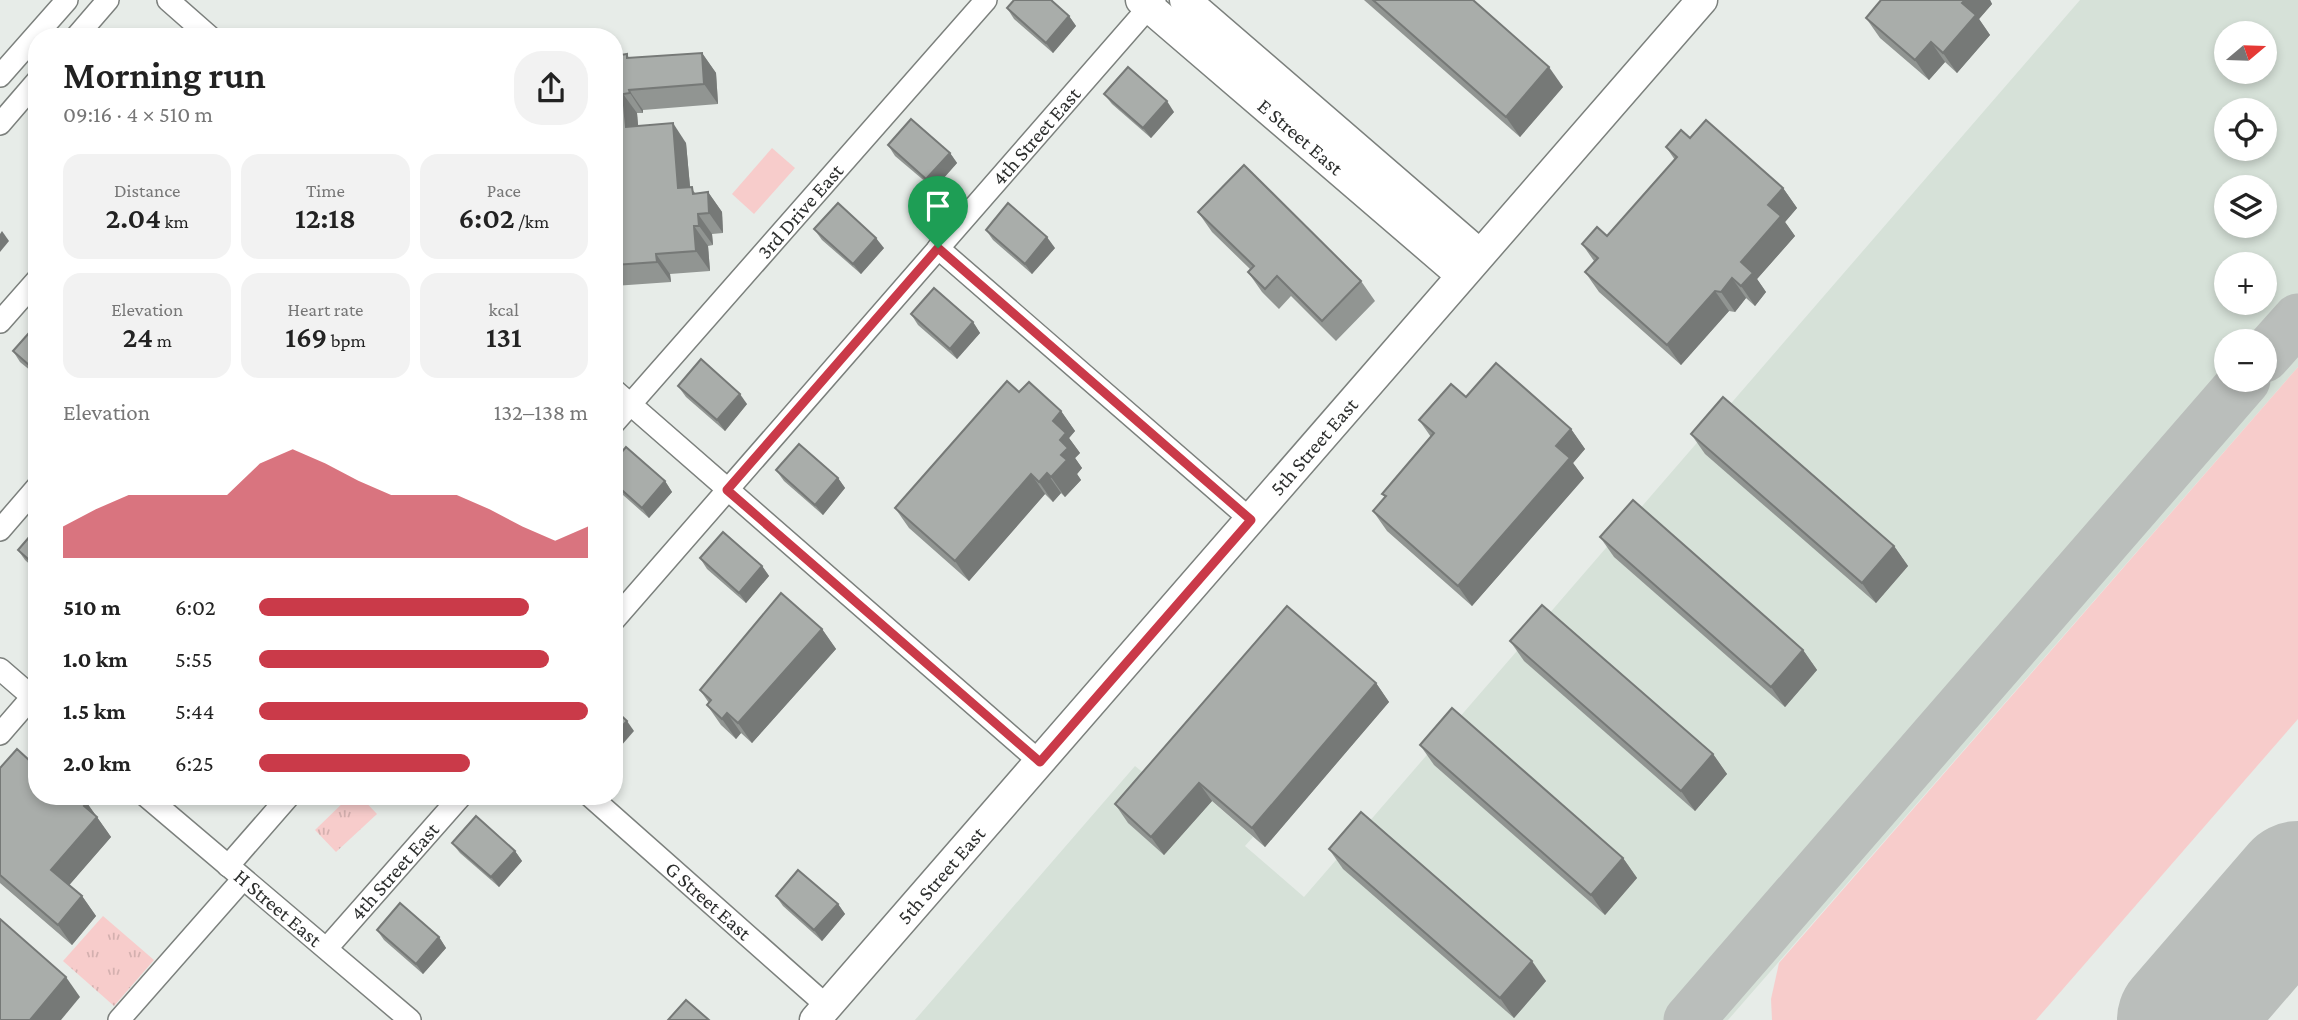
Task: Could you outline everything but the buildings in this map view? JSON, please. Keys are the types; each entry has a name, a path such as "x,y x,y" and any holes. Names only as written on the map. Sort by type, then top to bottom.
{"street":[{"path":"42,28 66,0"},
{"path":"84,28 108,0"},
{"path":"168,0 200,28"},
{"name":"3rd Drive East","path":"623,413 986,0"},
{"name":"E Street East","path":"1185,0 1469,264"},
{"name":"5th Street East","path":"821,1013 1251,520 1469,264 1702,0"},
{"name":"E Street East","path":"1148,2 1469,264"},
{"name":"4th Street East","path":"623,610 1148,2"},
{"path":"0,76 28,44"},
{"path":"0,124 28,91"},
{"path":"938,248 1251,520"},
{"path":"0,322 28,290"},
{"path":"623,397 1040,762"},
{"path":"0,530 28,497"},
{"path":"0,669 28,690"},
{"path":"0,734 28,703"},
{"name":"H Street East","path":"157,805 410,1020"},
{"path":"119,1020 190,939 283,805"},
{"name":"4th Street East","path":"327,948 453,805"},
{"name":"G Street East","path":"600,805 821,1013"}],"shaded area":[{"path":"2080,0 2298,0 2298,367 2277,391 2277,329 2214,329 2214,392 2276,392 1728,1020 915,1020 1135,766 1161,787 1176,770 1253,837 1245,846 1304,897"}],"green space":[{"path":"772,148 795,168 754,214 732,194"},
{"path":"2298,367 2298,719 2036,1020 1772,1020 1771,999 1779,963"},
{"path":"341,805 368,805 377,814 336,852 315,830"},
{"path":"103,916 154,960 114,1006 63,961"}],"taxiway":[{"path":"2277,342 2298,319"},
{"path":"1689,1020 2235,392"}],"runway":[{"path":"2182,1020 2298,886"}],"route":[{"path":"938,248 1251,520 1040,762 727,490 938,248"}]}
